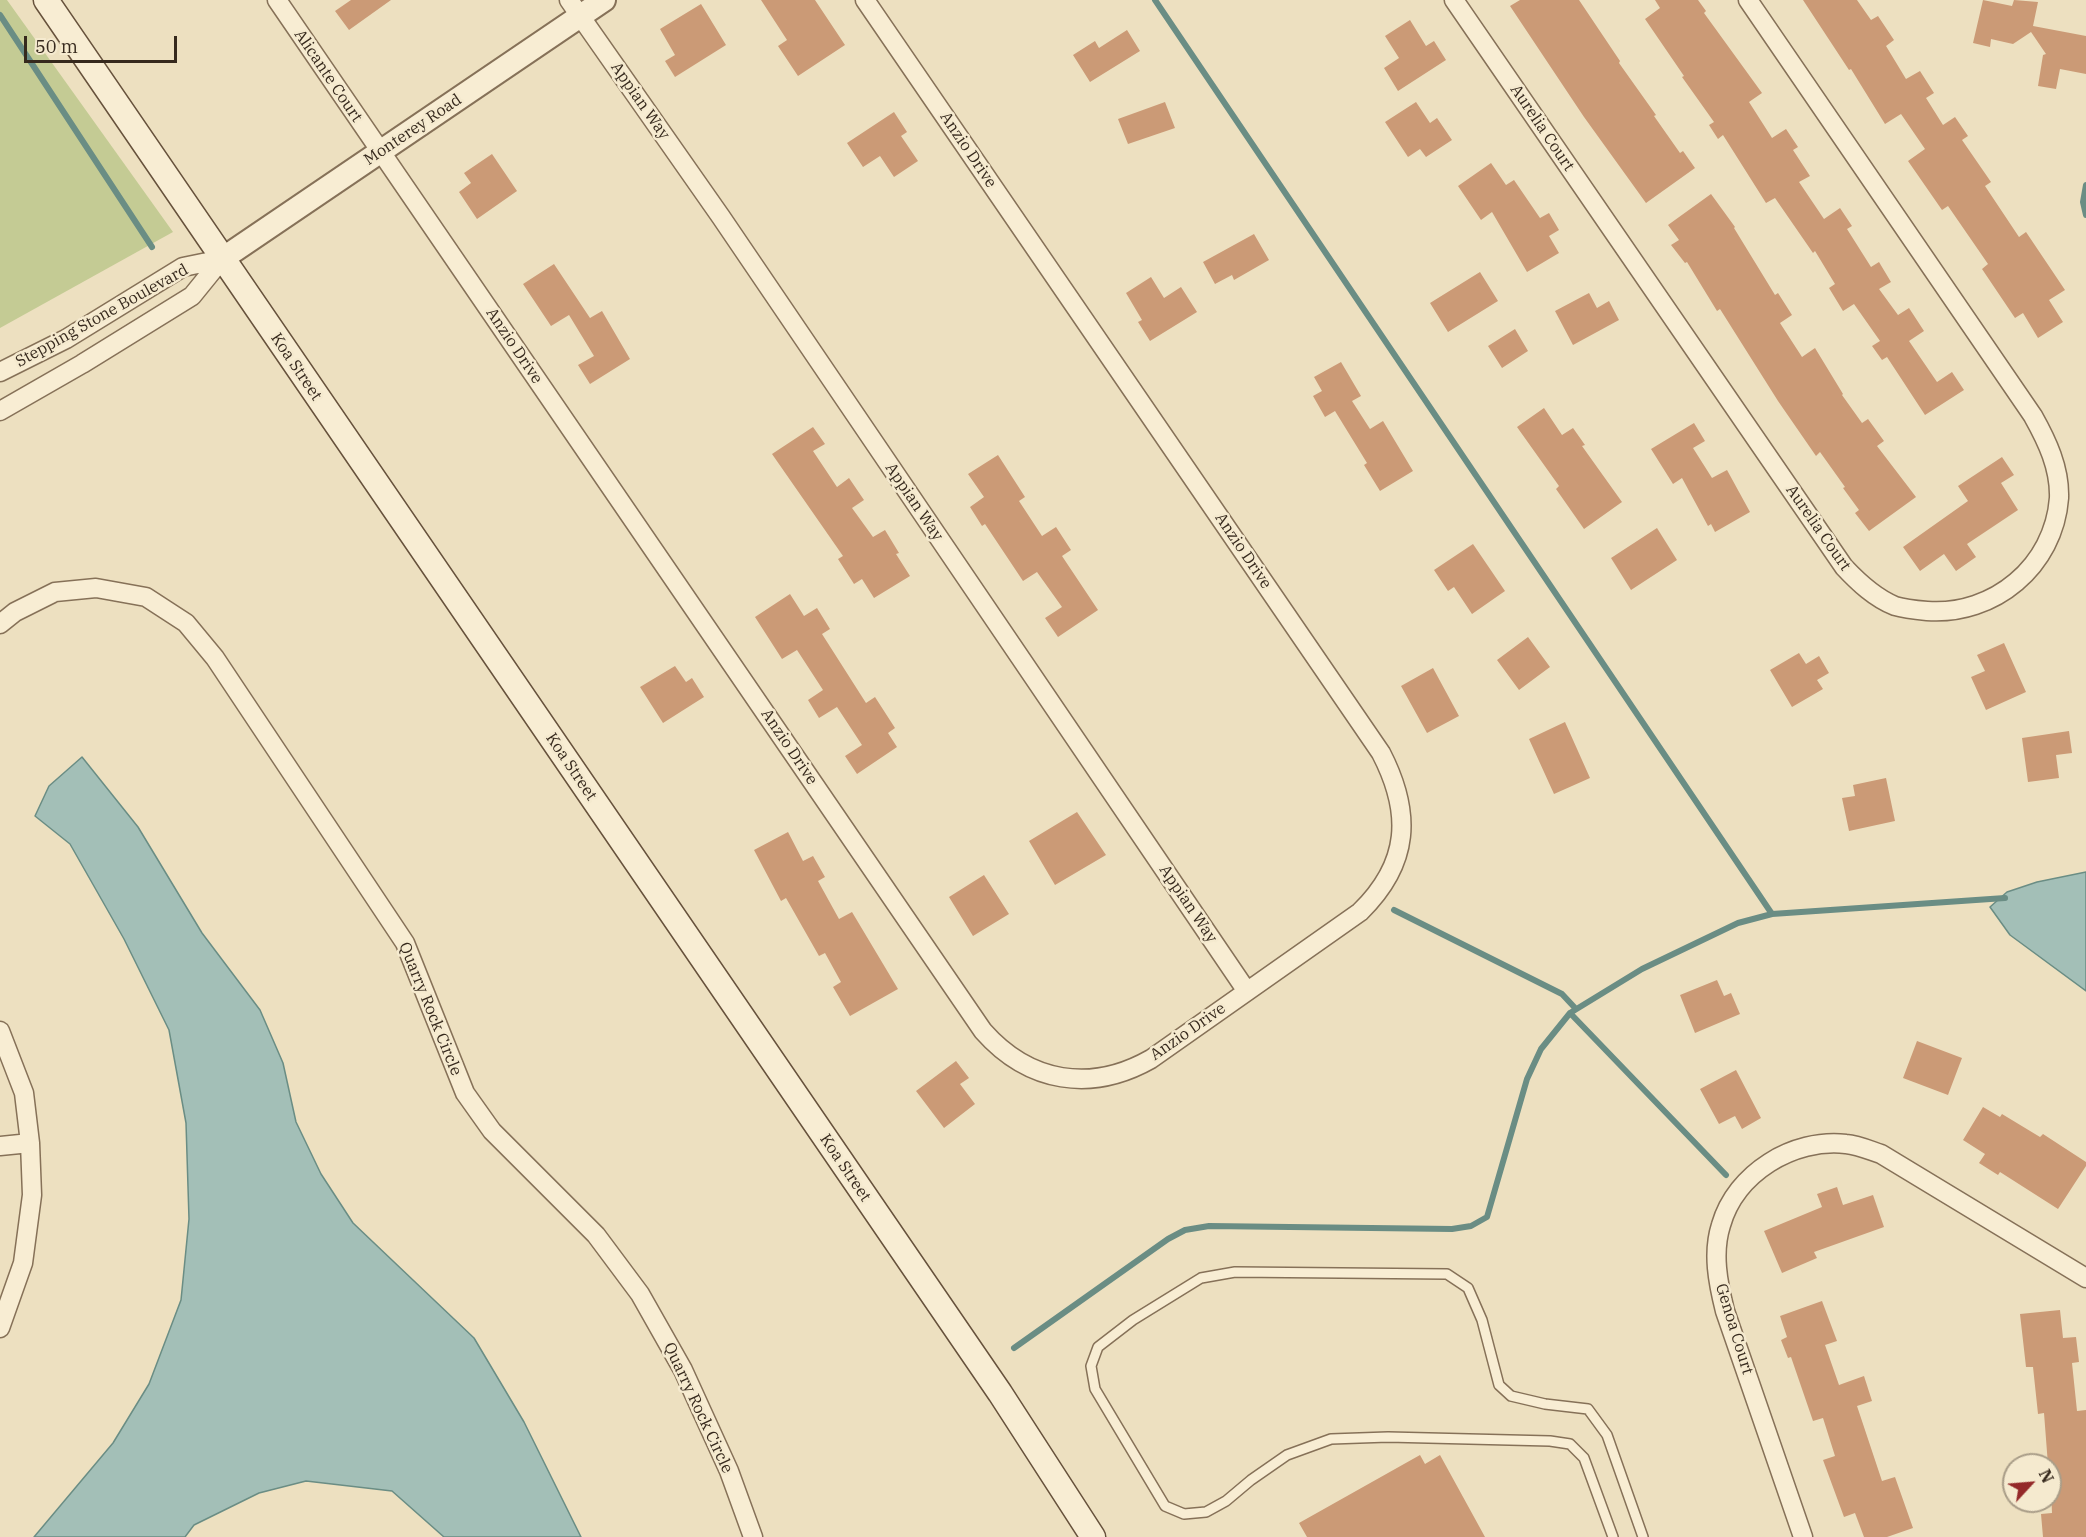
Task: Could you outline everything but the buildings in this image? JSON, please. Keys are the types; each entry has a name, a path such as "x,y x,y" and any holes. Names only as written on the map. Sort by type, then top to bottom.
{"main road":[{"name":"Koa Street","path":"45,0 1000,1393 1093,1537"}],"street":[{"name":"Alicante Court","path":"277,0 380,152"},
{"name":"Monterey Road","path":"222,259 380,152 575,8 604,0"},
{"name":"Anzio Drive","path":"380,152 994,1044 1026,1066 1054,1076 1080,1079 1107,1076 1138,1066 1151,1059 1360,912 1381,889 1395,861 1401,841 1402,823 1396,784 1381,753 865,0"},
{"name":"Aurelia Court","path":"1454,0 1844,567 1872,593 1896,606 1936,611 1954,610 1997,596 2024,577 2048,540 2055,520 2058,499 2054,462 2046,440 2026,406 1748,0"},
{"name":"Appian Way","path":"575,8 728,227 1246,990"},
{"name":"Stepping Stone Boulevard","path":"0,372 66,339 183,267 222,259"},
{"name":"Stepping Stone Boulevard","path":"0,411 82,364 192,296 222,259"},
{"name":"Quarry Rock Circle","path":"0,624 15,612 55,592 96,588 146,597 186,622 215,658 405,943 465,1093 492,1131 596,1235 640,1294 683,1370 729,1471 753,1537"},
{"path":"0,1031 24,1093 30,1143 32,1195 23,1263 0,1328"},
{"path":"0,1146 30,1143"},
{"name":"Genoa Court","path":"1803,1537 1725,1311 1716,1263 1721,1224 1729,1206 1761,1167 1794,1151 1826,1144 1844,1144 1881,1154 2086,1278"}],"lane":[{"path":"1613,1537 1584,1458 1570,1444 1550,1441 1388,1437 1331,1439 1287,1455 1251,1480 1226,1502 1206,1512 1184,1514 1165,1506 1150,1484 1095,1389 1091,1366 1098,1347 1133,1320 1202,1278 1235,1272 1447,1274 1468,1288 1482,1320 1499,1385 1511,1396 1545,1404 1588,1409 1607,1435 1643,1537"}],"green space":[{"path":"0,0 7,0 173,232 0,328"}],"water":[{"path":"82,757 138,827 202,933 260,1010 283,1063 296,1122 321,1174 353,1223 474,1338 524,1422 581,1537 444,1537 392,1491 306,1481 259,1493 194,1525 185,1537 34,1537 113,1443 149,1384 181,1300 189,1219 186,1123 169,1030 124,939 70,844 35,816 49,786"},
{"path":"2086,872 2086,991 2010,935 1990,907 2007,892 2037,882"}],"waterway":[{"path":"1155,0 1772,914"},
{"path":"0,15 152,247"},
{"path":"2086,185 2083,202 2086,215"},
{"path":"1014,1348 1168,1239 1185,1230 1209,1226 1452,1229 1471,1226 1487,1217 1527,1079 1541,1049 1570,1013 1642,969 1738,923 1772,914 2005,898"},
{"path":"1394,910 1562,994 1576,1009"},
{"path":"1570,1013 1726,1175"}]}
